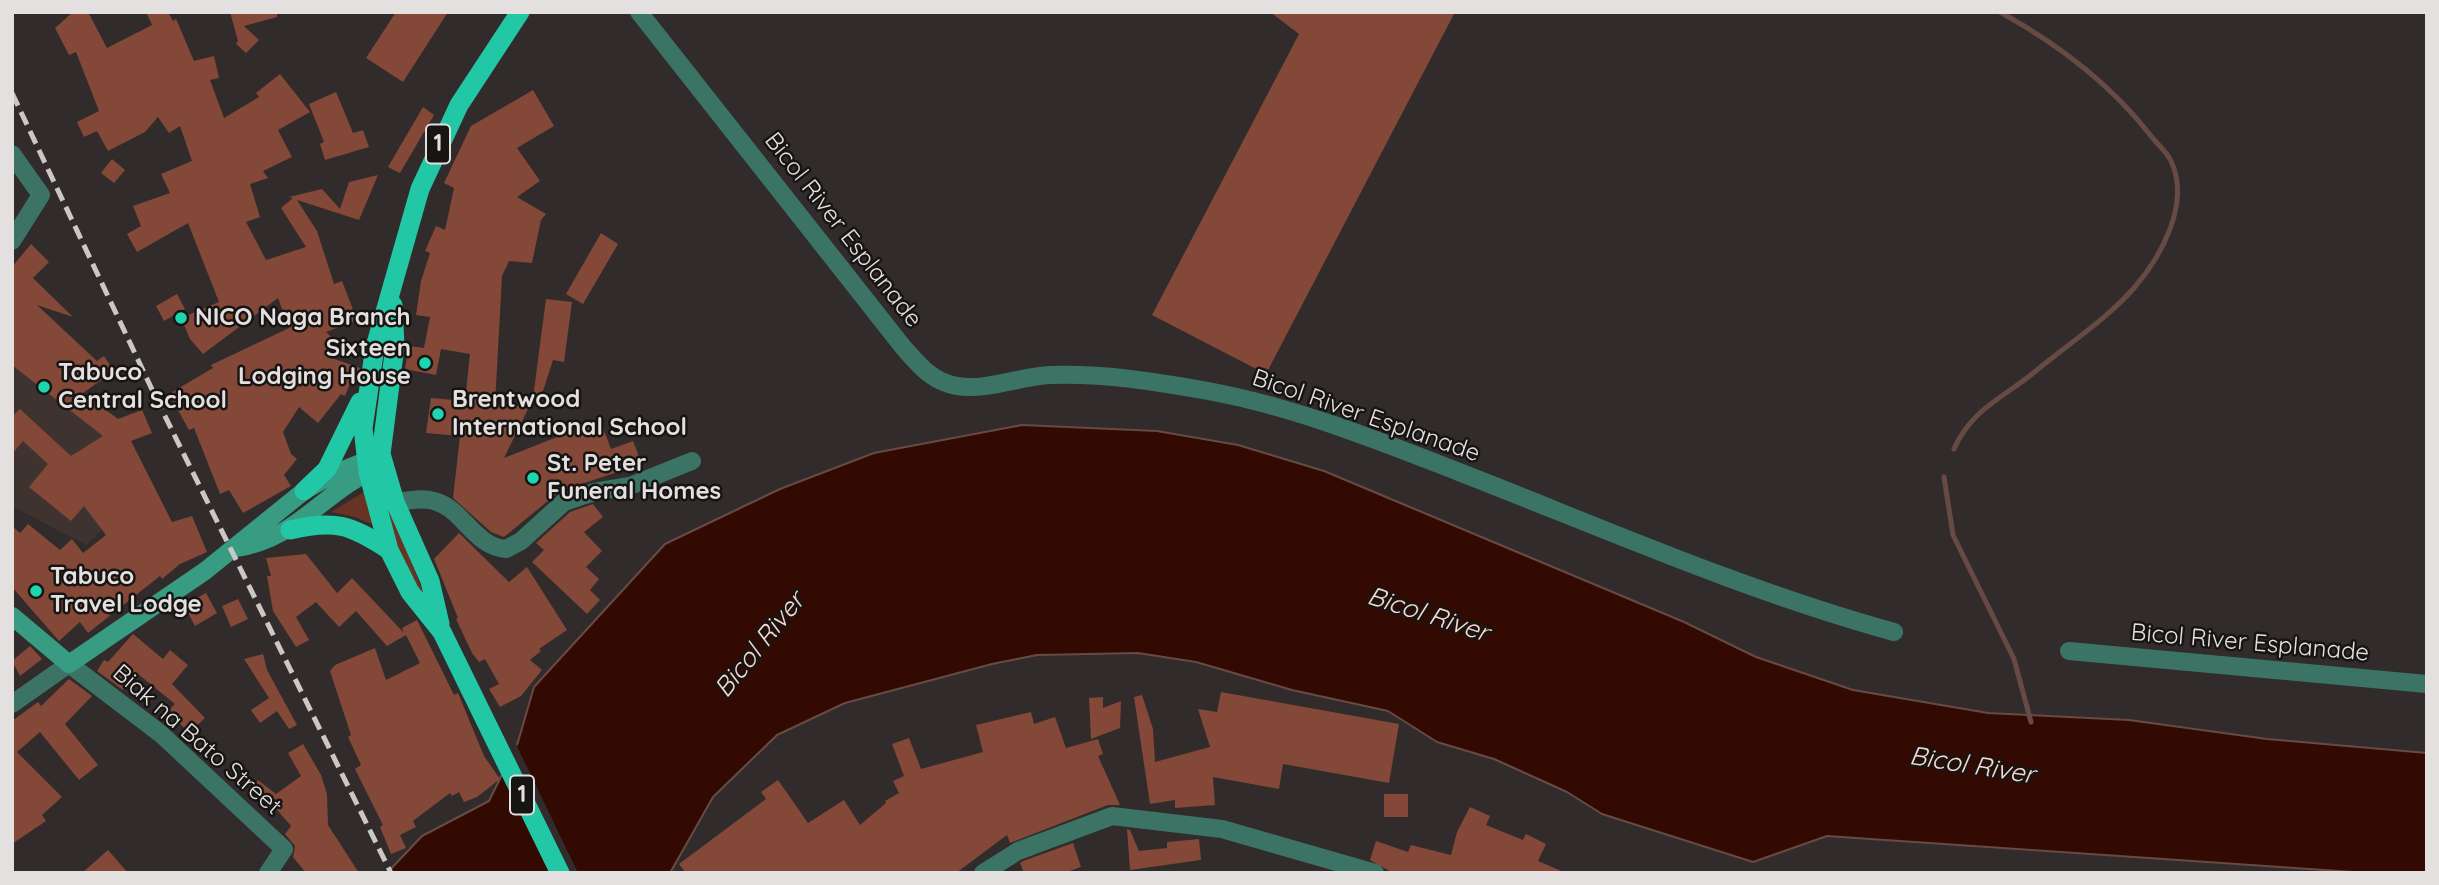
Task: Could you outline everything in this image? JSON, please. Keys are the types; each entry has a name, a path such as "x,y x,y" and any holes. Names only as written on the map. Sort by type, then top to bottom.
{"highway":[{"name":"1","path":"442,632 430,581 375,463 363,428 375,347 406,232 435,150 459,105 520,12"},
{"name":"1","path":"392,292 395,346 375,463 389,550 411,592 442,632 560,873"},
{"path":"304,491 327,469 372,372"},
{"path":"290,530 335,523 361,532 389,550"}],"main road":[{"path":"69,664 151,609 304,491 335,473 375,463"},
{"path":"233,548 248,546 290,530 375,463"},
{"name":"Biak na Bato Street","path":"12,616 69,664"}],"street":[{"name":"Bicol River Esplanade","path":"639,12 856,283 903,347 924,371 940,382 959,387 1029,376 1086,375 1147,381 1272,405 1397,448 1731,579 1841,618 1894,632"},
{"path":"12,154 41,195 12,241"},
{"path":"395,502 424,499 438,502 485,544 506,549 521,541 564,502 594,492 630,486 692,461"},
{"name":"Bicol River Esplanade","path":"2069,651 2427,684"},
{"path":"12,704 69,664"},
{"name":"Biak na Bato Street","path":"69,664 161,734 284,849 268,873"},
{"path":"982,873 1018,851 1112,816 1222,829 1375,873"}],"shaded area":[{"name":"Tabuco Central School","path":"12,276 138,497 86,545 12,506"},
{"path":"367,490 376,526 355,517 331,512"},
{"path":"388,504 434,619 395,549 383,507"}],"water":[{"name":"Bicol River","path":"1022,425 1157,431 1238,445 1324,471 1684,622 1756,657 1853,690 1988,713 2129,720 2267,739 2427,753 2427,873 2368,873 1827,836 1753,862 1602,814 1567,792 1494,759 1437,742 1388,711 1292,690 1196,662 1138,653 1037,655 992,664 845,703 777,735 713,797 670,873 387,873 422,836 489,801 518,742 534,687 665,544 780,489 874,453"}],"pier":[{"path":"515,742 578,873 549,873 500,771"}],"building":[{"path":"73,12 88,12 107,48 152,25 146,12 168,12 173,21 176,19 194,61 214,56 219,78 210,80 224,118 259,97 256,93 280,74 310,112 278,130 292,157 263,171 268,178 250,184 260,217 246,222 266,260 306,247 281,208 293,198 289,197 322,189 340,209 349,182 378,175 359,220 297,200 317,231 334,284 342,281 357,320 326,332 342,347 332,358 360,368 358,380 357,383 351,381 345,396 341,394 318,423 299,407 283,432 291,454 297,459 284,475 291,486 243,513 229,490 220,494 194,428 189,430 169,394 213,368 211,365 289,328 278,298 203,354 190,339 181,318 219,302 188,223 137,252 127,234 141,226 133,206 170,193 161,174 192,161 180,126 169,133 158,117 145,132 108,151 97,131 84,137 77,122 99,111 76,52 69,55 55,28"},
{"path":"230,12 277,12 277,17 244,26 259,40 246,53 236,44 238,41"},
{"path":"396,12 448,12 403,82 366,58"},
{"path":"1270,12 1455,12 1266,374 1152,315 1299,34"},
{"path":"533,90 554,126 517,148 540,181 517,197 546,214 541,220 532,263 509,261 502,276 495,404 529,407 504,458 600,420 611,449 633,441 642,464 560,491 504,537 491,532 453,498 460,436 426,433 431,398 465,401 470,354 441,349 436,375 405,369 409,346 424,348 430,317 416,315 421,281 430,253 425,251 436,226 445,230 454,188 444,183 471,126"},
{"path":"336,92 353,133 363,130 369,147 325,160 320,144 324,142 309,104"},
{"path":"423,107 434,115 400,173 388,167"},
{"path":"112,159 125,170 114,183 101,173"},
{"path":"601,233 618,244 583,304 566,294"},
{"path":"31,244 49,262 33,278 73,317 37,305 97,361 104,356 114,371 83,393 118,419 142,410 152,433 131,441 172,522 192,516 207,552 180,564 162,579 160,576 88,633 80,622 59,641 12,587 12,526 20,533 28,524 60,550 72,539 83,553 106,535 84,506 71,521 29,487 48,464 23,441 12,454 12,417 20,409 71,456 103,436 12,365 12,267"},
{"path":"177,294 185,309 164,321 156,306"},
{"path":"546,299 572,302 564,362 553,360 540,400 533,398"},
{"path":"593,504 603,517 584,532 602,551 586,567 599,579 590,590 600,600 587,614 532,562 544,550 536,543 570,512"},
{"path":"459,533 509,582 527,567 567,630 539,649 541,651 530,660 542,670 521,696 500,707 489,689 499,684 485,659 479,662 472,653 434,559"},
{"path":"306,554 337,593 352,578 404,633 402,628 417,620 454,695 458,693 484,756 500,779 477,797 464,802 459,792 452,796 450,793 413,821 416,827 400,835 406,848 391,854 380,827 383,825 355,769 361,765 348,737 351,735 330,671 335,665 375,648 386,680 420,663 406,635 387,646 356,611 339,627 316,602 296,617 309,640 296,647 273,611 267,576 271,576 266,558"},
{"path":"206,593 217,613 195,626 184,605"},
{"path":"238,599 248,619 231,627 222,606"},
{"path":"133,634 163,659 170,650 188,665 172,684 205,718 189,733 168,711 175,704 138,674 123,690 97,671 104,660 108,662"},
{"path":"30,646 42,659 20,676 12,661"},
{"path":"263,654 267,670 297,725 289,729 277,711 260,723 251,710 269,698 244,659"},
{"path":"69,679 92,696 65,724 98,765 79,780 40,732 17,752 62,797 42,815 46,821 12,844 12,721 38,702 41,706"},
{"path":"1221,692 1399,724 1389,783 1283,764 1279,789 1213,777 1215,805 1175,808 1175,800 1150,804 1134,697 1142,695 1153,729 1155,762 1210,747 1198,709 1217,712"},
{"path":"1103,697 1103,708 1121,701 1120,728 1091,739 1089,698"},
{"path":"1031,712 1034,724 1055,717 1066,748 1098,739 1103,754 1098,756 1120,805 1108,805 1010,843 1007,835 956,873 686,873 679,864 766,799 761,792 778,780 808,823 844,800 860,825 886,803 885,801 899,793 893,781 904,776 892,744 909,738 921,769 983,752 976,725"},
{"path":"303,744 321,775 327,794 328,825 359,873 306,873 293,857 295,846 285,834 291,826 271,803 268,806 250,791 258,780 276,794 301,776 288,753"},
{"path":"1384,794 1408,794 1408,817 1384,817"},
{"path":"1470,807 1490,816 1486,825 1523,840 1526,834 1546,844 1538,861 1566,873 1393,873 1370,860 1376,841 1408,852 1411,845 1451,855 1457,832"},
{"path":"1127,829 1130,830 1139,851 1167,848 1167,842 1199,839 1201,860 1130,870"},
{"path":"1073,843 1081,867 1064,873 1024,873 1020,863 1023,861"},
{"path":"108,850 128,873 82,873"}],"waterway":[{"path":"1954,449 1961,435 1979,413 2100,321 2134,288 2163,245 2175,211 2177,194 2171,161 2118,99 2062,51 2000,12"},
{"path":"1944,477 1953,535 2014,659 2031,722"}],"railway":[{"path":"12,93 157,400 391,873"}],"place":[{"name":"NICO Naga Branch","path":"181,318"},
{"name":"Sixteen Lodging House","path":"425,363"},
{"name":"Tabuco Central School","path":"44,387"},
{"name":"Brentwood International School","path":"438,414"},
{"name":"St. Peter Funeral Homes","path":"533,478"},
{"name":"Tabuco Travel Lodge","path":"36,591"}]}
